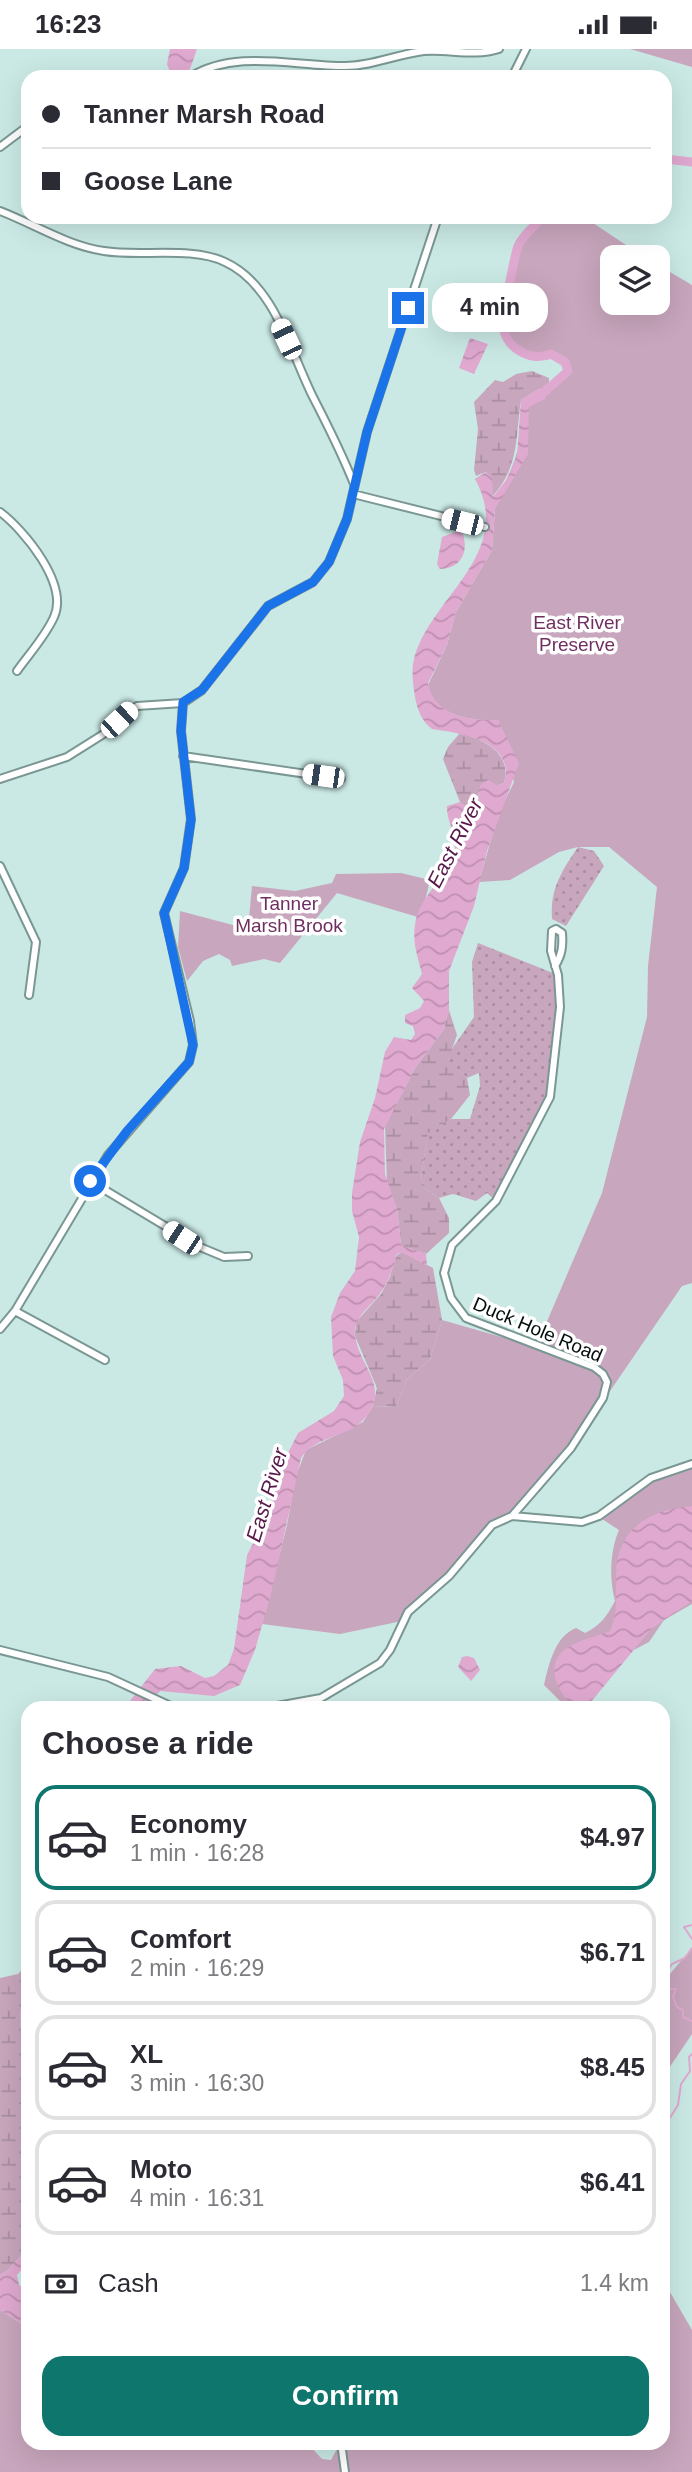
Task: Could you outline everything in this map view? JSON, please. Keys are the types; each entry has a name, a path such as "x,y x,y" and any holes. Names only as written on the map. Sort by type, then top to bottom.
{"street":[{"path":"202,70 217,61 243,57 344,66 427,51 477,53 499,49"},
{"path":"516,70 526,49"},
{"path":"0,147 21,131"},
{"path":"0,211 21,220"},
{"path":"30,224 82,246 104,252 181,254 222,260 242,270 275,315 339,446 354,490"},
{"path":"0,779 74,753 138,706 183,702 202,690 268,606 304,588 322,573 339,539 384,376 437,224"},
{"path":"354,490 485,527"},
{"path":"0,512 28,537 43,560 58,602 55,616 17,671"},
{"path":"0,1329 15,1311 90,1181 127,1131 189,1062 193,1045 190,1021 164,913 184,868 191,820 183,757 183,702"},
{"path":"183,757 341,779"},
{"path":"0,866 36,942 29,995"},
{"name":"Duck Hole Road","path":"512,1516 570,1448 603,1398 607,1382 603,1374 594,1367 466,1318 451,1298 444,1273 452,1245 496,1201 550,1097 560,1007 551,939 556,929 562,933 562,956 555,965"},
{"path":"90,1181 200,1247 224,1257 248,1256"},
{"path":"15,1311 105,1360"},
{"path":"304,1701 321,1698 380,1663 390,1650 408,1612 449,1576 492,1525 512,1516 582,1522 599,1516 651,1478 692,1464"},
{"path":"0,1650 93,1673 160,1701"},
{"path":"342,2450 345,2472"}],"green space":[{"path":"630,49 692,49 692,67"},
{"name":"East River Preserve","path":"536,224 594,224 626,245 600,245 600,315 670,315 670,272 692,285 692,1283 682,1286 571,1448 512,1516 492,1525 449,1576 405,1610 402,1621 340,1634 262,1624 287,1525 296,1476 306,1450 363,1422 373,1406 396,1407 407,1379 430,1360 442,1320 536,1347 602,1193 647,1017 648,966 657,887 609,847 578,847 559,852 510,880 479,882 498,815 514,782 498,720 466,718 446,710 432,696 428,685 447,645 456,612 492,550 495,509 492,503 516,457 526,405 568,371 560,356 551,354 540,358 529,357 513,346 503,326 518,245"},
{"path":"532,371 549,378 549,383 521,400 512,463 491,498 492,478 486,472 476,476 474,470 478,429 474,402 495,380 503,382 516,374"},
{"path":"460,733 487,744 500,755 504,763 504,783 478,792 481,809 474,813 460,802 443,759 448,747"},
{"path":"578,847 594,851 604,866 566,926 552,919 553,898 562,872"},
{"name":"Tanner Marsh Brook","path":"401,873 430,880 421,918 337,893 280,963 264,959 232,966 230,960 219,954 203,961 187,981 178,947 180,911 248,929 252,886 295,891 332,883 336,874"},
{"path":"478,943 558,975 559,989 550,1097 496,1201 487,1193 476,1201 453,1194 439,1198 425,1188 421,1178 428,1132 451,1119 470,1119 480,1086 479,1073 467,1078 448,1061 449,1053 474,1017 472,962"},
{"path":"449,1010 457,1035 448,1060 467,1078 470,1095 451,1119 428,1133 421,1178 425,1188 439,1198 449,1218 449,1233 426,1254 401,1245 397,1209 387,1184 385,1126 415,1068 444,1029"},
{"path":"402,1252 433,1268 442,1320 430,1360 407,1379 396,1407 373,1406 377,1388 355,1336 356,1322 381,1294 390,1277 396,1256"},
{"path":"692,1465 692,1604 664,1620 649,1642 630,1652 589,1701 560,1701 544,1685 558,1644 576,1628 585,1633 595,1627 615,1601 611,1565 619,1530 599,1517 646,1484"},
{"path":"692,1948 692,2034 670,2067 670,1974"},
{"path":"21,1971 21,2256 0,2275 0,1978 18,1974"},
{"path":"670,2292 692,2330 692,2472 0,2472 0,2310 21,2324 21,2450 314,2450 322,2459 331,2460 336,2450 670,2450"}],"water":[{"path":"170,49 197,49 189,70 169,70 167,64"},
{"path":"470,338 488,344 474,374 459,368"},
{"path":"549,383 545,399 529,407 528,454 495,509 492,550 456,612 447,645 428,683 431,694 445,709 465,717 498,720 519,763 487,851 474,906 449,971 449,1010 444,1029 415,1068 384,1129 385,1174 397,1209 401,1245 426,1254 427,1266 402,1252 396,1255 385,1286 357,1323 355,1335 358,1346 375,1387 372,1408 364,1419 350,1430 315,1445 301,1458 271,1594 255,1650 240,1685 214,1696 160,1691 152,1701 130,1701 155,1669 181,1666 205,1678 214,1676 228,1665 234,1649 247,1555 268,1515 274,1481 298,1433 334,1411 344,1396 343,1380 333,1356 331,1317 340,1293 355,1271 359,1237 352,1211 352,1193 360,1142 375,1098 385,1052 394,1037 411,1040 415,1034 413,1026 405,1023 405,1015 420,1008 424,1001 412,988 422,974 414,938 417,915 454,854 455,842 447,806 460,802 474,813 481,809 478,792 481,784 488,780 497,785 504,783 506,769 502,757 483,742 457,733 432,729 425,723 415,697 412,673 414,659 436,615 478,553 485,530 485,506 475,479 486,472 492,478 493,497 507,479 517,456 521,400"},
{"path":"461,530 465,544 462,556 454,565 440,569 437,564 442,537"},
{"path":"692,1506 692,1601 651,1629 592,1701 569,1701 556,1681 554,1669 557,1659 570,1646 610,1631 616,1609 618,1557 623,1544 639,1524 663,1511"},
{"path":"462,1657 474,1658 480,1670 471,1681 458,1667"},
{"path":"21,2256 21,2270 17,2275 21,2287 21,2324 0,2310 0,2275"}],"waterway":[{"name":"East River","path":"672,160 692,162"},
{"name":"East River","path":"536,224 518,246 503,326 509,341 521,352 535,356 551,354 565,362 568,371 541,395"},
{"path":"692,1925 684,1927 692,1939"},
{"path":"670,1967 685,1958 692,1948"},
{"path":"670,1989 676,1989 673,1997 677,2007 683,2010 683,2017 692,2021"},
{"path":"670,2118 678,2105 681,2084 690,2071 689,2057 692,2054"}],"route":[{"path":"90,1181 127,1131 189,1062 193,1045 190,1021 164,913 184,868 191,820 181,731 183,702 202,690 268,606 313,582 329,562 347,519 367,432 408,308"}]}
